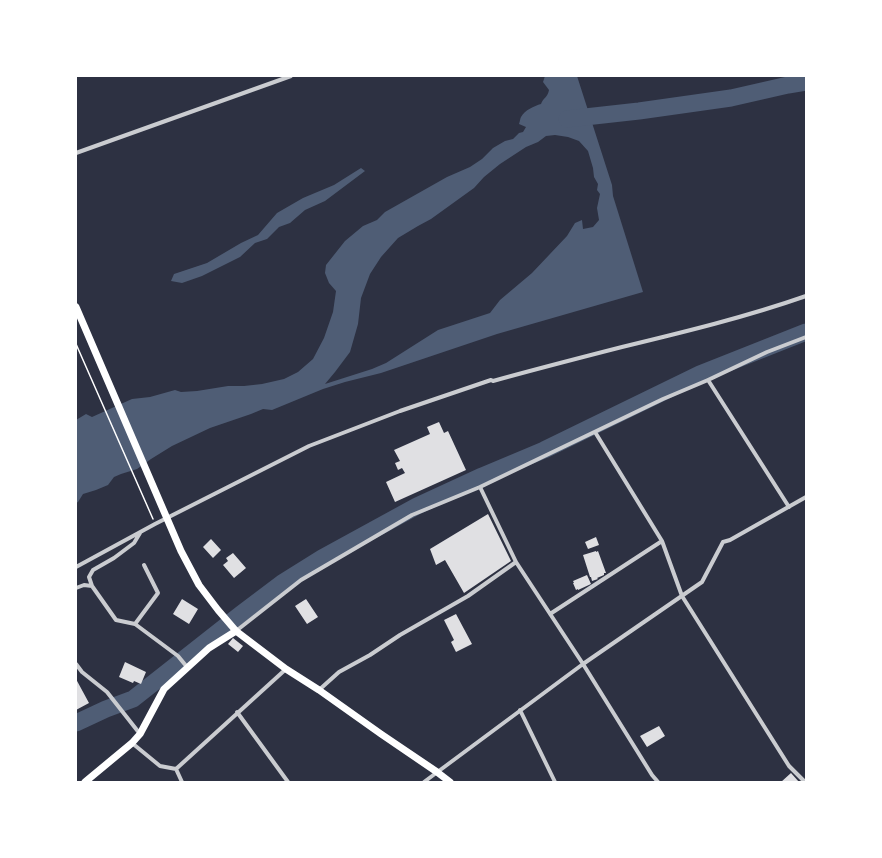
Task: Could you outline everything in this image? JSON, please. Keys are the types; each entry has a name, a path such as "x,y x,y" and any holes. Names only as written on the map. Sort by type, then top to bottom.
{"main road":[{"path":"76,308 164,508 181,551 199,585 224,618 234,629 286,669 319,690 450,782"},
{"path":"85,782 132,743 140,734 164,689 186,666 234,629"}],"street":[{"path":"76,153 291,76"},
{"path":"76,567 155,524 309,446 400,411 491,380 493,381 701,328 806,296"},
{"path":"234,629 301,580 412,514 480,486 663,399 708,380 767,352 806,338"},
{"path":"708,380 789,507"},
{"path":"595,432 662,541 682,596 789,766 805,782"},
{"path":"480,486 516,562 583,664 652,775 658,782"},
{"path":"424,782 583,664 702,582 723,542 730,540 806,497"},
{"path":"140,533 134,543 114,558 93,570 89,577 92,586 116,620 135,624 178,656 186,666"},
{"path":"550,614 662,541"},
{"path":"319,690 339,672 468,596 516,562"},
{"path":"135,624 158,593 144,565"},
{"path":"76,588 84,585 92,586"},
{"path":"76,664 82,672 107,692 140,734"},
{"path":"176,769 286,669"},
{"path":"520,710 555,782"},
{"path":"237,712 288,782"},
{"path":"132,743 160,766 176,769"},
{"path":"176,769 182,782"}],"path":[{"path":"76,344 155,524"}],"water":[{"path":"545,76 577,76 612,185 613,196 643,292 497,334 381,373 323,389 272,410 263,409 210,428 172,446 137,469 114,477 108,485 83,494 76,503 76,420 86,414 92,417 132,399 150,397 175,390 181,392 197,391 228,386 262,384 284,379 298,372 313,359 324,338 333,312 336,291 329,283 325,273 326,265 345,241 363,226 377,220 385,212 447,177 470,167 482,159 493,148 505,141 513,139 519,133 523,132 526,127 519,124 521,117 525,112 541,104 547,96 549,90 543,82","holes":["555,135 568,137 579,141 588,151 594,177 598,184 597,190 600,194 597,208 599,220 593,227 583,229 582,220 575,223 567,236 532,273 500,300 490,313 438,330 386,363 325,384 350,352 358,324 361,298 370,274 381,257 398,238 431,219 474,188 484,177 500,164 526,147 538,142 546,136"]},
{"path":"361,168 365,171 325,201 305,210 290,223 279,227 267,239 255,243 240,257 202,276 182,283 171,281 174,274 207,263 258,235 277,213 303,198 334,185"}],"building":[{"path":"439,422 444,433 448,431 466,470 395,502 386,482 405,473 402,468 398,470 395,463 400,461 394,450 430,434 427,427"},
{"path":"488,514 511,561 464,593 445,560 436,565 430,549"},
{"path":"596,537 599,545 588,549 585,542"},
{"path":"211,539 221,550 213,558 203,547"},
{"path":"598,551 606,573 597,578 598,579 592,581 583,555"},
{"path":"233,553 246,568 234,578 223,565 228,561 226,558"},
{"path":"587,575 591,584 576,590 573,581"},
{"path":"182,599 198,609 189,624 173,614"},
{"path":"306,599 318,617 307,624 295,606"},
{"path":"456,614 472,644 456,652 451,642 454,640 444,620"},
{"path":"233,638 243,646 238,652 228,644"},
{"path":"125,662 146,672 141,684 134,681 133,683 119,677"},
{"path":"76,679 89,703 76,710"},
{"path":"659,726 665,736 647,747 640,736"},
{"path":"791,773 799,782 781,782"}],"waterway":[{"path":"567,119 639,111 731,98 806,82"},
{"path":"76,723 106,709 133,699 282,583 322,558 417,506 482,476 544,450 700,374 806,332"}]}
